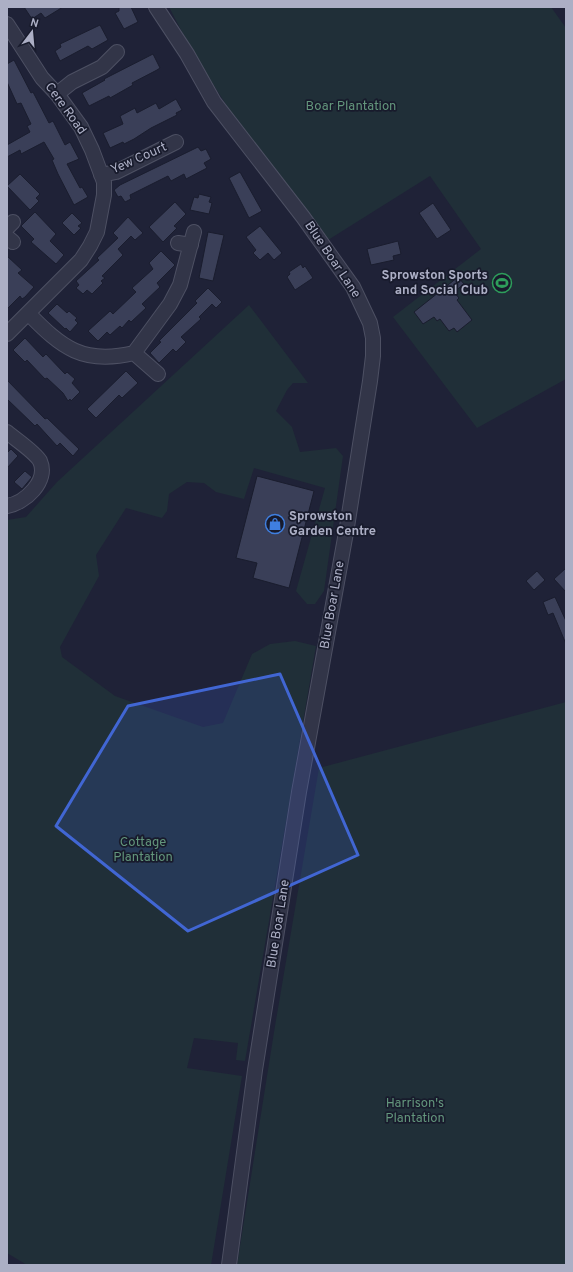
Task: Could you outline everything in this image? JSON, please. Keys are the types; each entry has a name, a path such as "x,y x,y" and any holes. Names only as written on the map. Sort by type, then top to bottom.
{"street":[{"name":"Blue Boar Lane","path":"156,7 187,54 214,102 303,217 353,287 370,322 373,338 374,356 347,528 299,792 255,1070 229,1265"},
{"name":"Cere Road","path":"7,24 42,78 57,94 81,127 92,150 104,182 104,195 97,232 90,246 81,260 7,334"},
{"path":"57,94 72,82 102,67 117,52"},
{"name":"Yew Court","path":"101,175 116,172 176,142"},
{"path":"28,313 52,338 67,348 86,355 103,357 134,353 170,304 180,286 188,240"},
{"path":"134,353 158,374"},
{"path":"7,432 39,460 42,468 40,479 35,488 26,497 7,506"}],"highlighted area":[{"path":"280,674 358,855 188,931 56,826 128,706"}],"green space":[{"name":"Boar Plantation","path":"169,7 551,7 566,28 566,379 477,428 393,317 481,249 430,176 328,240 250,142 193,53"},
{"name":"Cottage Plantation","path":"249,305 308,383 293,383 287,390 276,411 292,427 300,452 336,448 343,456 324,591 315,604 307,604 296,591 325,488 254,468 244,499 216,492 204,483 187,482 169,494 167,511 162,518 126,508 96,555 99,576 60,647 62,657 115,696 203,727 223,723 252,654 270,644 295,641 316,646 245,1061 236,1060 238,1043 194,1038 187,1068 242,1076 211,1265 27,1265 7,1253 7,520 26,517 57,482"},
{"name":"Harrison's Plantation","path":"566,702 566,1265 237,1265 275,1026 319,768"}],"building":[{"path":"24,7 63,7 45,18 41,13 32,19"},
{"path":"119,7 131,7 138,22 124,29 115,13 119,11"},
{"path":"100,25 108,40 92,49 88,46 60,61 55,51 61,47 60,44"},
{"path":"153,54 160,68 132,83 133,85 110,98 109,96 89,106 82,93 105,80 104,79"},
{"path":"14,60 49,123 53,121 65,145 70,142 79,159 67,164 80,188 82,187 88,197 74,205 58,174 52,160 54,159 44,142 21,154 20,150 7,157 7,145 30,132 27,126 31,124 21,103 17,104 7,82 7,64"},
{"path":"176,99 182,110 176,113 177,115 124,144 123,142 110,148 103,133 123,124 120,116 135,108 137,113 156,103 159,109"},
{"path":"198,147 201,151 206,149 211,159 204,163 207,168 186,179 184,174 171,181 168,176 130,195 131,199 125,202 121,196 118,197 114,190 120,185"},
{"path":"240,172 262,211 249,218 229,178"},
{"path":"20,174 40,194 36,198 39,201 30,210 7,186"},
{"path":"199,194 211,197 209,202 212,203 209,214 190,210 194,197 198,198"},
{"path":"175,202 186,214 174,226 177,228 163,242 149,227"},
{"path":"433,203 451,230 437,239 419,213"},
{"path":"35,212 56,234 50,241 64,255 56,264 31,242 34,239 21,226"},
{"path":"72,213 82,223 78,226 81,228 74,235 62,223"},
{"path":"128,217 143,233 135,240 131,236 118,249 123,255 102,276 105,278 101,281 103,283 92,294 87,290 83,294 76,288 79,285 76,281 99,260 97,258 118,238 113,233"},
{"path":"260,226 282,253 274,260 268,253 260,260 253,253 256,250 246,237"},
{"path":"208,232 224,235 213,281 199,278"},
{"path":"398,241 401,254 393,256 394,260 371,265 367,249"},
{"path":"161,251 175,265 157,283 160,287 142,304 146,308 131,322 129,320 122,328 120,326 110,335 107,332 98,341 88,331 110,311 113,314 136,292 132,288 153,269 149,263"},
{"path":"7,256 22,270 18,273 34,287 25,297 22,299 20,296 7,309"},
{"path":"301,264 303,268 305,266 313,278 295,290 287,277 290,274 289,272"},
{"path":"458,277 464,284 454,292 459,298 457,300 472,320 457,332 454,328 449,331 440,319 437,321 434,317 423,324 414,312"},
{"path":"208,288 222,302 216,308 212,304 199,317 201,319 181,337 186,342 176,352 173,349 159,363 150,353 161,342 159,341 197,303 195,301"},
{"path":"57,304 67,313 69,311 77,318 75,320 78,323 70,332 48,313"},
{"path":"25,338 43,357 46,354 65,374 67,372 75,379 72,383 80,392 71,401 70,399 68,401 63,393 47,378 45,379 27,360 25,362 13,350"},
{"path":"126,371 138,383 122,398 119,395 96,418 87,409"},
{"path":"7,380 45,419 47,418 79,449 73,456 60,443 57,446 37,424 35,426 7,399"},
{"path":"11,449 18,456 7,468 7,453"},
{"path":"25,471 32,477 22,489 14,482"},
{"name":"Sprowston Garden Centre","path":"257,476 314,491 289,588 253,578 257,563 236,558"},
{"path":"566,568 566,592 554,579"},
{"path":"537,571 545,580 534,590 526,581"},
{"path":"555,597 566,621 566,644 553,613 548,615 543,602"}],"place":[{"name":"Sprowston Sports and Social Club","path":"502,283"},
{"name":"Sprowston Garden Centre","path":"275,524"}]}
